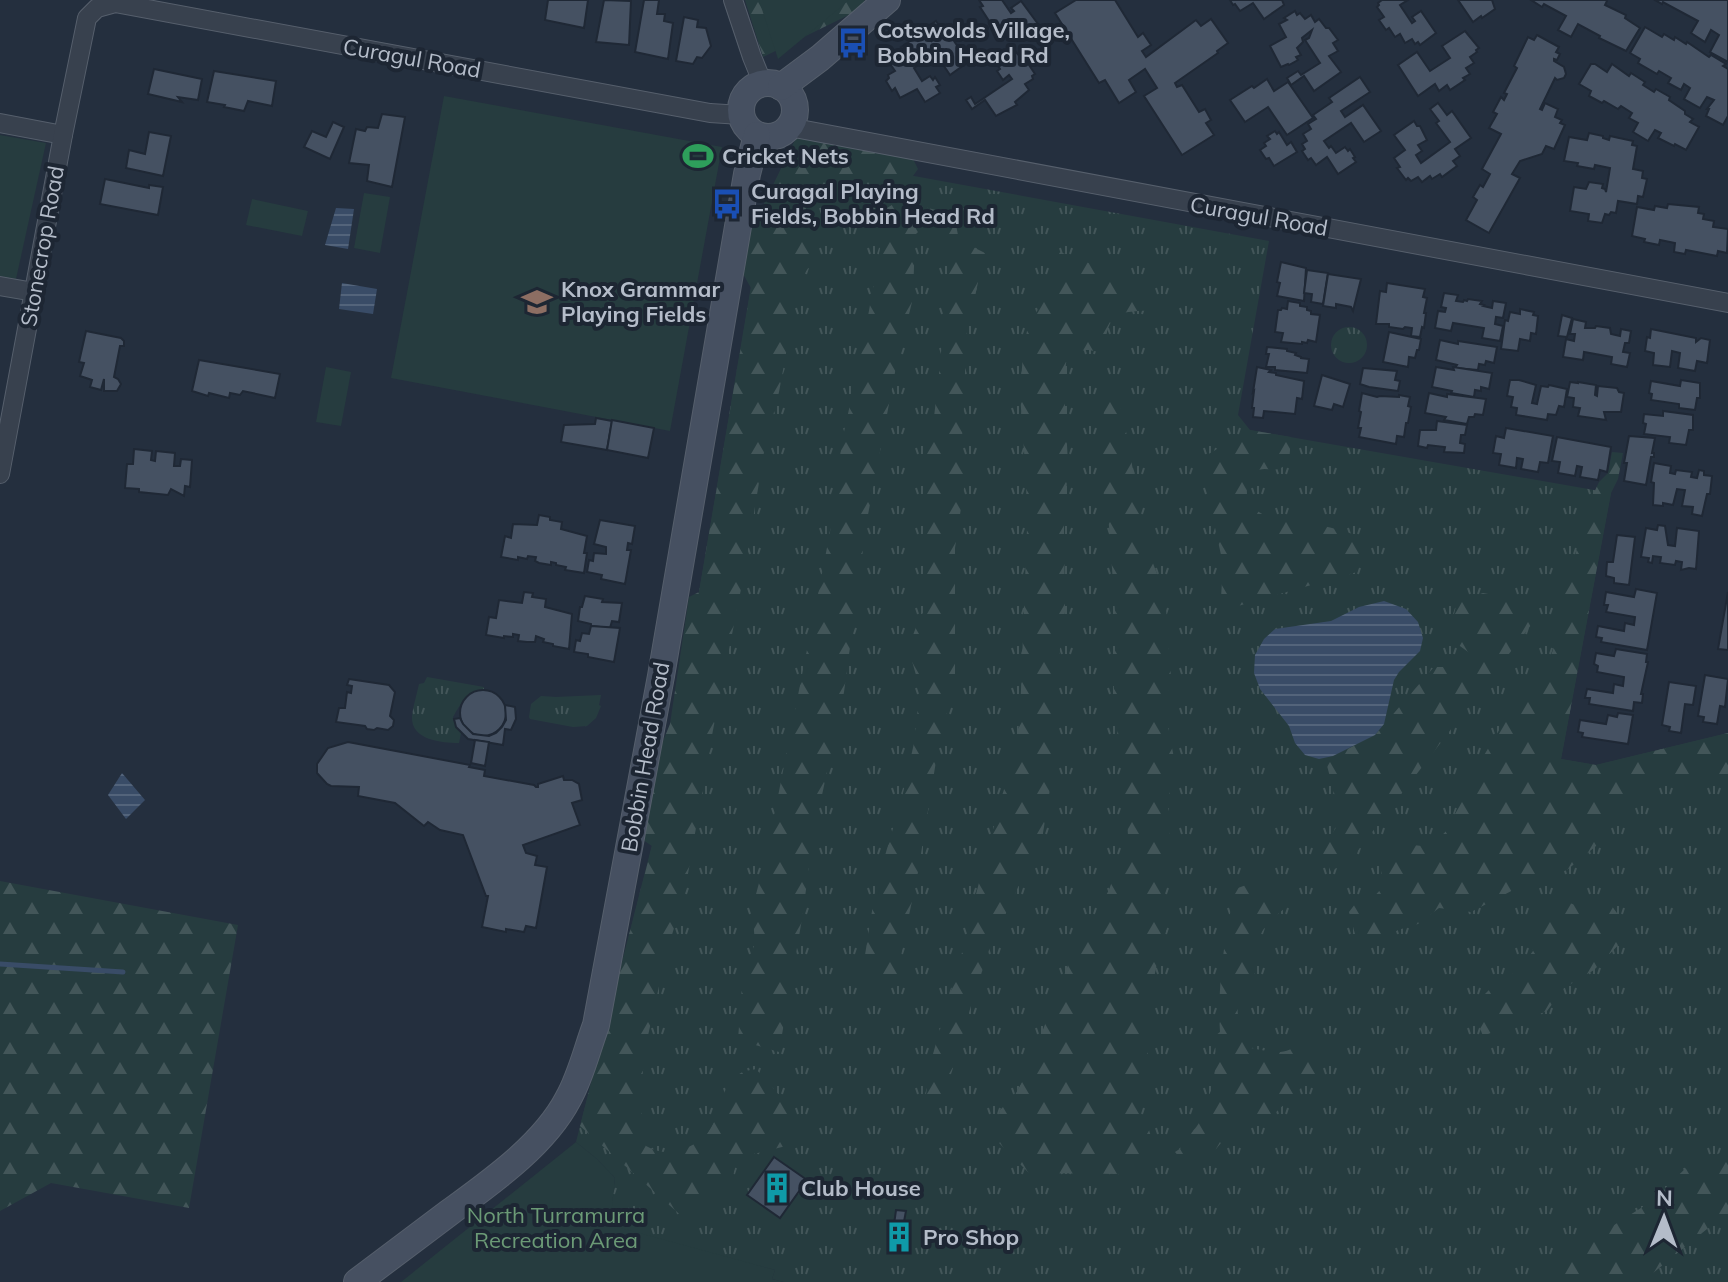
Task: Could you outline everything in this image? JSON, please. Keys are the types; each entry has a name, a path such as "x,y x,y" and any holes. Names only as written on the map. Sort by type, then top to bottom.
{"main road":[{"path":"772,85 788,92 795,109 794,119 783,133 766,138 749,125 741,108 745,96 755,87 772,85 820,58 887,0"},
{"name":"Bobbin Head Road","path":"357,1282 487,1184 539,1137 569,1098 584,1061 596,1025 694,489 747,174 749,125"}],"street":[{"path":"733,0 752,57 772,85"},
{"name":"Curagul Road","path":"87,18 97,8 115,3 694,110 749,125"},
{"name":"Stonecrop Road","path":"0,474 87,18"},
{"path":"0,123 63,135"},
{"name":"Curagul Road","path":"789,127 1728,303"},
{"path":"0,286 34,292"}],"green space":[{"path":"745,0 864,0 867,6 763,57"},
{"path":"759,0 849,0 778,59"},
{"name":"Knox Grammar Playing Fields","path":"444,96 722,147 670,431 391,378"},
{"path":"0,135 46,143 16,279 0,276"},
{"path":"796,138 911,155 918,169 899,195 856,196 840,190 822,196 812,210 814,246 811,264 793,290 779,392 764,452 685,891 666,955 645,1049 640,1103 646,1146 664,1152 683,1149 707,1134 724,1092 744,1072 756,1069 795,1113 786,1146 737,1158 730,1190 685,1219 580,1126 652,846 627,829 670,724 689,597 699,592 751,288 742,272 747,238"},
{"path":"788,153 1269,241 1238,415 1250,430 1611,493 1561,759 1596,765 1728,733 1728,1282 784,1282 772,1279 775,1270 609,1225 615,1178 576,1142 664,798 758,245 775,183"},
{"path":"364,193 390,197 380,253 354,248"},
{"path":"252,199 308,211 302,236 246,225"},
{"path":"900,200 939,211 953,210 959,240 987,254 965,341 964,488 955,548 955,679 937,755 897,983 865,975 865,955 876,886 902,798 914,743 920,689 912,661 912,638 928,605 924,570 923,459 934,417 940,365 948,239 923,227 915,235 913,298 896,367 867,520 844,692 812,842 779,1052 738,1040 742,985 755,942 752,909 766,857 819,589 842,441 881,243 874,216"},
{"path":"1052,249 1102,268 1161,309 1121,314 1110,324 1105,349 1081,351 1066,363 1064,388 1068,464 1064,526 1065,612 1059,656 1053,770 1043,833 989,950 943,1099 925,1101 931,1061 1015,755 1020,716 1027,528 1020,394 1028,325 1048,294 1053,278 1048,252"},
{"path":"1349,327 1362,332 1367,345 1362,358 1349,363 1336,358 1331,345 1336,332"},
{"path":"326,367 351,372 341,426 316,422"},
{"path":"1103,400 1119,401 1124,420 1151,558 1165,595 1171,678 1165,712 1174,758 1168,806 1170,851 1164,887 1169,920 1145,1020 1148,1056 1139,1119 1149,1130 1157,1156 1121,1174 1029,1173 993,1137 1000,1110 1015,1095 1025,1076 1072,955 1109,890 1128,835 1122,750 1113,710 1116,625 1109,526 1103,490"},
{"path":"1250,430 1291,437 1289,463 1278,469 1260,470 1250,478 1248,500 1254,508 1284,521 1329,527 1365,538 1357,572 1231,608 1221,598 1223,564 1200,459"},
{"path":"1612,452 1623,453 1618,479 1611,493 1561,759 1596,765 1728,733 1728,776 1651,776 1606,828 1596,846 1567,870 1519,887 1471,912 1439,908 1418,924 1398,930 1380,941 1355,934 1349,912 1362,895 1371,900 1381,889 1382,863 1395,843 1431,847 1448,829 1471,777 1504,722 1549,663 1564,614 1550,601 1570,579 1585,512 1599,482 1608,473"},
{"path":"1483,593 1519,600 1535,607 1538,616 1356,853 1331,872 1322,851 1341,819 1325,758 1375,735 1434,667 1458,667 1471,654 1453,641 1452,622 1457,602"},
{"path":"427,677 484,687 484,690 465,699 453,717 461,733 459,743 429,739 413,725 419,684 424,683"},
{"path":"601,695 596,718 587,726 573,727 529,717 531,704 541,696"},
{"path":"1263,879 1287,906 1259,937 1255,973 1238,1001 1242,1030 1251,1048 1267,1051 1286,1051 1305,1039 1327,1063 1271,1117 1246,1113 1216,1149 1181,1159 1175,1152 1193,1140 1188,1132 1192,1132 1200,1122 1213,1081 1215,1036 1220,1032 1223,960 1235,889"},
{"path":"0,881 238,925 189,1208 51,1183 0,1211"},
{"path":"1570,903 1593,912 1611,905 1631,932 1594,970 1564,988 1547,1011 1483,1036 1472,1007 1493,986 1519,970 1533,951 1530,922"},
{"name":"North Turramurra Recreation Area","path":"576,1142 615,1178 610,1225 775,1270 772,1279 784,1282 401,1282"},
{"path":"1728,1150 1728,1217 1707,1229 1642,1282 1554,1282 1564,1261 1652,1201 1689,1165"}],"water":[{"path":"336,208 354,209 348,249 325,245"},
{"path":"342,283 377,289 373,314 339,309"},
{"path":"1384,601 1406,609 1418,622 1423,638 1420,651 1394,680 1384,724 1375,735 1333,756 1319,759 1305,755 1295,743 1289,726 1260,689 1254,673 1255,655 1264,639 1275,629 1331,621 1359,607"},
{"path":"122,773 145,800 126,819 108,795"}],"building":[{"path":"548,0 588,0 584,28 545,20"},
{"path":"604,0 631,1 629,45 596,42"},
{"path":"644,0 659,0 657,14 665,14 664,21 673,23 668,59 635,52"},
{"path":"979,0 1002,0 1011,13 1014,11 1011,8 1021,1 1038,24 1020,37 1017,34 1014,36 1004,24 995,30 980,7 983,6"},
{"path":"1076,0 1115,0 1138,37 1143,33 1151,45 1142,51 1146,57 1196,20 1201,26 1211,19 1228,43 1175,83 1177,87 1182,85 1199,112 1205,109 1211,120 1206,123 1214,135 1182,155 1144,96 1157,88 1145,69 1129,80 1136,92 1119,103 1105,80 1099,83 1055,13"},
{"path":"1230,0 1282,0 1284,5 1264,19 1253,3 1240,11"},
{"path":"1382,0 1408,0 1400,5 1412,23 1415,21 1412,17 1421,11 1436,33 1420,45 1412,39 1405,43 1400,34 1395,37 1379,20 1384,17 1377,7"},
{"path":"1458,0 1492,0 1495,9 1473,22"},
{"path":"1531,0 1606,0 1605,5 1626,15 1625,18 1640,28 1626,51 1578,24 1571,37 1558,30 1566,16"},
{"path":"1655,0 1728,0 1728,62 1710,52 1719,35 1711,30 1705,42 1691,33 1698,21"},
{"path":"1295,11 1305,19 1311,15 1315,22 1319,19 1338,40 1333,43 1338,51 1329,56 1341,72 1314,91 1304,76 1291,85 1287,78 1298,71 1301,75 1320,63 1305,40 1312,30 1302,38 1303,42 1297,48 1301,55 1296,57 1298,60 1289,65 1281,67 1270,46 1286,37 1279,24"},
{"path":"684,17 698,20 697,27 706,28 711,46 693,64 676,61"},
{"path":"936,21 945,35 948,32 968,62 950,75 936,54 914,68 922,81 930,76 933,80 935,77 940,93 925,102 917,89 900,98 895,88 892,91 886,81 888,75 895,71 888,61 906,51 901,47 915,38 918,41 928,35 924,29"},
{"path":"1645,27 1662,37 1664,34 1687,42 1726,64 1723,66 1728,69 1728,116 1723,125 1706,116 1714,100 1707,97 1700,108 1684,99 1690,88 1684,84 1681,90 1668,83 1671,78 1638,63 1640,59 1630,53"},
{"path":"1465,31 1479,48 1470,57 1474,63 1466,68 1470,74 1450,90 1447,85 1439,91 1435,84 1418,96 1398,65 1417,52 1430,71 1450,58 1442,46"},
{"path":"1537,35 1559,47 1556,52 1560,54 1554,61 1564,67 1566,74 1564,78 1555,78 1540,109 1545,103 1558,109 1555,117 1565,125 1554,149 1546,146 1542,154 1520,161 1512,174 1520,178 1489,233 1466,220 1477,200 1473,197 1490,174 1482,169 1501,134 1489,128 1497,114 1493,112 1501,97 1504,100 1507,94 1504,93 1528,37 1534,40"},
{"path":"1016,52 1035,74 1025,84 1029,90 1015,102 1017,105 996,116 985,100 972,109 966,100 971,97 975,104 1012,79 1009,75 1003,80 997,71 1000,69 997,64"},
{"path":"1591,64 1607,72 1612,64 1645,82 1643,85 1654,92 1656,89 1670,97 1669,100 1693,119 1690,122 1699,127 1686,150 1658,138 1661,133 1655,130 1648,141 1633,132 1638,123 1629,118 1632,113 1621,106 1618,109 1589,96 1591,91 1579,84"},
{"path":"154,69 202,79 198,100 178,97 182,102 148,94"},
{"path":"214,71 276,81 272,106 248,101 244,111 207,102"},
{"path":"1360,77 1370,92 1341,111 1345,117 1363,105 1381,131 1364,142 1351,123 1324,141 1336,153 1345,147 1355,157 1356,162 1338,174 1327,157 1316,165 1311,158 1308,160 1302,151 1305,149 1302,144 1307,141 1303,134 1311,129 1308,124 1316,119 1313,115 1332,102 1329,98"},
{"path":"1267,79 1274,91 1288,82 1313,118 1287,135 1268,107 1245,122 1230,100"},
{"path":"1438,103 1447,115 1452,111 1471,138 1455,149 1460,156 1453,161 1457,166 1442,177 1440,174 1432,179 1430,176 1422,182 1418,177 1406,180 1394,158 1405,150 1394,135 1414,121 1420,126 1427,140 1418,145 1422,151 1416,155 1421,163 1450,142 1430,109"},
{"path":"382,114 405,117 392,187 367,181 369,165 349,163 356,129 365,131 367,127 378,128"},
{"path":"333,122 344,127 330,159 304,147 312,131 326,137"},
{"path":"1275,131 1287,145 1291,142 1297,152 1274,166 1260,150 1270,139 1267,136"},
{"path":"149,132 171,136 163,176 126,168 129,150 145,154"},
{"path":"1589,133 1609,140 1610,136 1633,141 1632,145 1637,146 1633,169 1643,171 1642,178 1647,179 1643,197 1638,196 1637,204 1618,201 1616,213 1605,214 1602,223 1588,221 1589,214 1570,211 1574,187 1586,189 1589,182 1603,184 1606,192 1610,168 1595,165 1594,169 1564,161 1569,137 1587,140"},
{"path":"105,179 149,188 149,185 163,187 158,215 100,204"},
{"path":"1668,204 1699,207 1698,213 1704,214 1703,219 1714,221 1713,227 1728,229 1727,253 1718,251 1717,256 1686,250 1685,254 1674,252 1675,243 1660,240 1659,245 1632,236 1637,207 1654,210 1655,206 1667,208"},
{"path":"1281,262 1306,268 1304,301 1277,296"},
{"path":"1307,270 1328,273 1323,304 1311,302 1312,294 1304,293"},
{"path":"1328,274 1361,279 1353,311 1351,307 1336,304 1336,308 1323,306"},
{"path":"1387,283 1425,289 1426,313 1420,337 1411,336 1412,328 1376,324 1380,291 1386,292"},
{"path":"1444,293 1458,295 1456,301 1482,301 1480,304 1492,308 1493,301 1506,303 1503,318 1496,317 1495,324 1503,326 1500,341 1482,338 1484,328 1453,323 1451,331 1435,328 1438,311 1445,312 1446,308 1441,307"},
{"path":"1288,301 1300,303 1311,314 1320,315 1316,342 1281,342 1283,333 1275,332 1278,310 1287,309"},
{"path":"1520,309 1538,316 1536,334 1531,333 1530,341 1520,339 1518,351 1501,349 1505,320 1508,321 1510,312 1520,314"},
{"path":"1562,315 1572,318 1567,337 1558,336"},
{"path":"1573,319 1586,322 1585,328 1610,328 1611,334 1620,336 1621,329 1631,331 1629,343 1625,343 1623,352 1630,353 1627,367 1611,364 1612,357 1584,352 1583,360 1563,357 1566,339 1574,341 1575,334 1570,334"},
{"path":"1651,329 1696,338 1696,342 1701,338 1710,340 1707,363 1697,361 1695,371 1678,368 1680,353 1672,351 1670,367 1653,365 1654,353 1645,351"},
{"path":"86,331 124,341 124,346 120,346 114,377 121,384 117,391 104,391 104,379 101,390 90,387 92,380 80,376 84,363 79,362"},
{"path":"1389,332 1421,339 1415,358 1409,357 1408,367 1383,362"},
{"path":"1440,340 1497,347 1494,363 1486,361 1485,365 1479,364 1478,370 1455,368 1457,365 1436,360"},
{"path":"1267,347 1287,349 1301,358 1309,359 1307,373 1266,367"},
{"path":"199,360 280,374 275,398 243,391 240,395 230,393 229,398 192,391"},
{"path":"1257,367 1304,381 1302,399 1297,398 1295,414 1264,411 1263,418 1253,417"},
{"path":"1436,367 1492,373 1489,389 1481,387 1481,391 1475,390 1474,397 1432,387"},
{"path":"1363,368 1397,371 1395,380 1400,381 1398,391 1360,384"},
{"path":"1322,375 1350,384 1343,407 1334,404 1332,410 1314,406"},
{"path":"1510,380 1536,385 1532,403 1537,404 1541,386 1567,389 1564,407 1559,406 1556,415 1548,414 1547,420 1516,415 1517,408 1511,407 1513,397 1507,396"},
{"path":"1681,380 1700,383 1700,398 1697,398 1695,410 1651,400 1651,381 1680,386"},
{"path":"1570,382 1596,385 1597,396 1598,386 1617,388 1624,393 1621,412 1604,412 1606,420 1578,416 1580,408 1573,407 1574,398 1567,397"},
{"path":"1362,393 1377,397 1410,397 1408,406 1411,407 1404,437 1397,436 1396,444 1359,437"},
{"path":"1429,393 1486,399 1483,415 1469,417 1467,424 1425,413"},
{"path":"1663,411 1693,415 1693,430 1689,430 1686,445 1669,443 1670,437 1644,434 1644,414 1663,416"},
{"path":"596,418 612,421 607,450 561,442 564,425 595,424"},
{"path":"612,420 654,428 648,458 607,450"},
{"path":"1437,421 1467,425 1460,443 1465,444 1464,453 1444,452 1445,447 1418,446 1420,430 1436,430"},
{"path":"1506,428 1553,436 1548,463 1540,462 1538,472 1521,469 1523,459 1517,458 1516,468 1499,465 1501,454 1493,453 1496,436 1504,438"},
{"path":"1629,436 1655,438 1654,457 1651,457 1646,485 1624,481"},
{"path":"1557,437 1611,447 1607,472 1600,470 1598,480 1580,477 1582,467 1577,466 1575,476 1558,473 1560,462 1552,461"},
{"path":"134,449 152,451 151,460 155,461 156,451 175,453 174,466 180,466 181,459 192,460 190,487 185,486 184,496 171,489 168,495 125,488 127,464 133,464"},
{"path":"1654,463 1671,466 1670,473 1675,474 1676,470 1692,472 1691,477 1697,478 1699,470 1704,471 1704,475 1712,476 1710,494 1707,494 1702,516 1692,514 1693,507 1682,506 1685,490 1677,489 1673,505 1653,505 1654,483 1651,482"},
{"path":"539,515 562,522 561,529 587,536 584,573 565,570 566,567 556,563 539,563 535,561 536,557 518,557 518,560 501,557 505,536 511,538 513,524 537,525"},
{"path":"600,520 635,526 632,544 628,543 627,550 631,550 625,584 601,579 602,575 587,572 594,553 606,554 606,547 594,544"},
{"path":"1658,525 1665,526 1668,545 1675,546 1677,528 1699,531 1696,569 1681,570 1682,562 1676,561 1675,565 1660,563 1661,557 1653,556 1652,563 1648,562 1649,558 1641,557 1646,528 1657,530"},
{"path":"1617,535 1635,537 1629,585 1614,583 1614,578 1606,576 1607,562 1613,562"},
{"path":"1636,589 1657,593 1647,650 1601,642 1602,638 1596,637 1598,626 1624,631 1625,623 1634,625 1635,617 1606,612 1606,592 1634,597"},
{"path":"524,592 546,599 545,607 572,614 569,649 553,646 536,636 535,642 527,642 518,641 519,635 504,638 486,635 489,617 496,618 499,600 522,603"},
{"path":"1728,592 1728,650 1718,649"},
{"path":"585,596 603,599 602,602 622,603 619,622 612,621 610,628 578,621"},
{"path":"591,626 620,628 614,662 574,652 576,640 580,641 582,633 589,634"},
{"path":"1616,649 1647,654 1642,703 1634,702 1633,711 1589,704 1590,698 1585,698 1587,689 1613,693 1614,684 1623,686 1624,677 1597,672 1598,666 1594,664 1596,653 1614,656"},
{"path":"1705,675 1728,679 1725,707 1720,706 1717,724 1703,722 1704,717 1698,716"},
{"path":"349,679 389,685 395,692 390,716 394,720 393,726 388,730 374,730 336,722 339,708 345,708 347,692 351,693 352,686 347,685"},
{"path":"1669,682 1696,686 1693,705 1685,704 1681,733 1669,731 1670,727 1662,725"},
{"path":"483,690 500,696 506,713 500,730 483,736 466,730 460,713 466,696"},
{"path":"505,705 515,707 516,719 511,730 505,729 503,745 468,739 456,727 454,719 460,718 473,734 489,736 496,733 506,720"},
{"path":"1618,713 1633,715 1628,744 1582,737 1583,733 1578,732 1580,720 1606,724 1608,715 1617,717"},
{"path":"475,740 489,742 485,766 471,763"},
{"path":"348,742 470,765 485,770 484,776 536,787 563,776 564,780 579,784 582,800 572,803 580,825 523,845 526,853 537,856 535,865 547,867 536,928 526,926 524,932 506,929 506,932 482,927 488,896 463,835 440,830 428,822 424,826 395,803 358,796 359,787 327,784 317,773 317,764 328,748"},
{"name":"Club House","path":"774,1157 807,1180 780,1218 747,1195"},
{"name":"Pro Shop","path":"896,1210 906,1211 903,1227 908,1228 905,1248 891,1246"}],"waterway":[{"path":"0,964 123,972"}],"place":[{"name":"Cotswolds Village, Bobbin Head Rd","path":"853,43"},
{"name":"Cricket Nets","path":"698,156"},
{"name":"Curagal Playing Fields, Bobbin Head Rd","path":"727,204"},
{"name":"Knox Grammar Playing Fields","path":"537,302"},
{"name":"Club House","path":"777,1188"},
{"name":"Pro Shop","path":"899,1237"}]}
